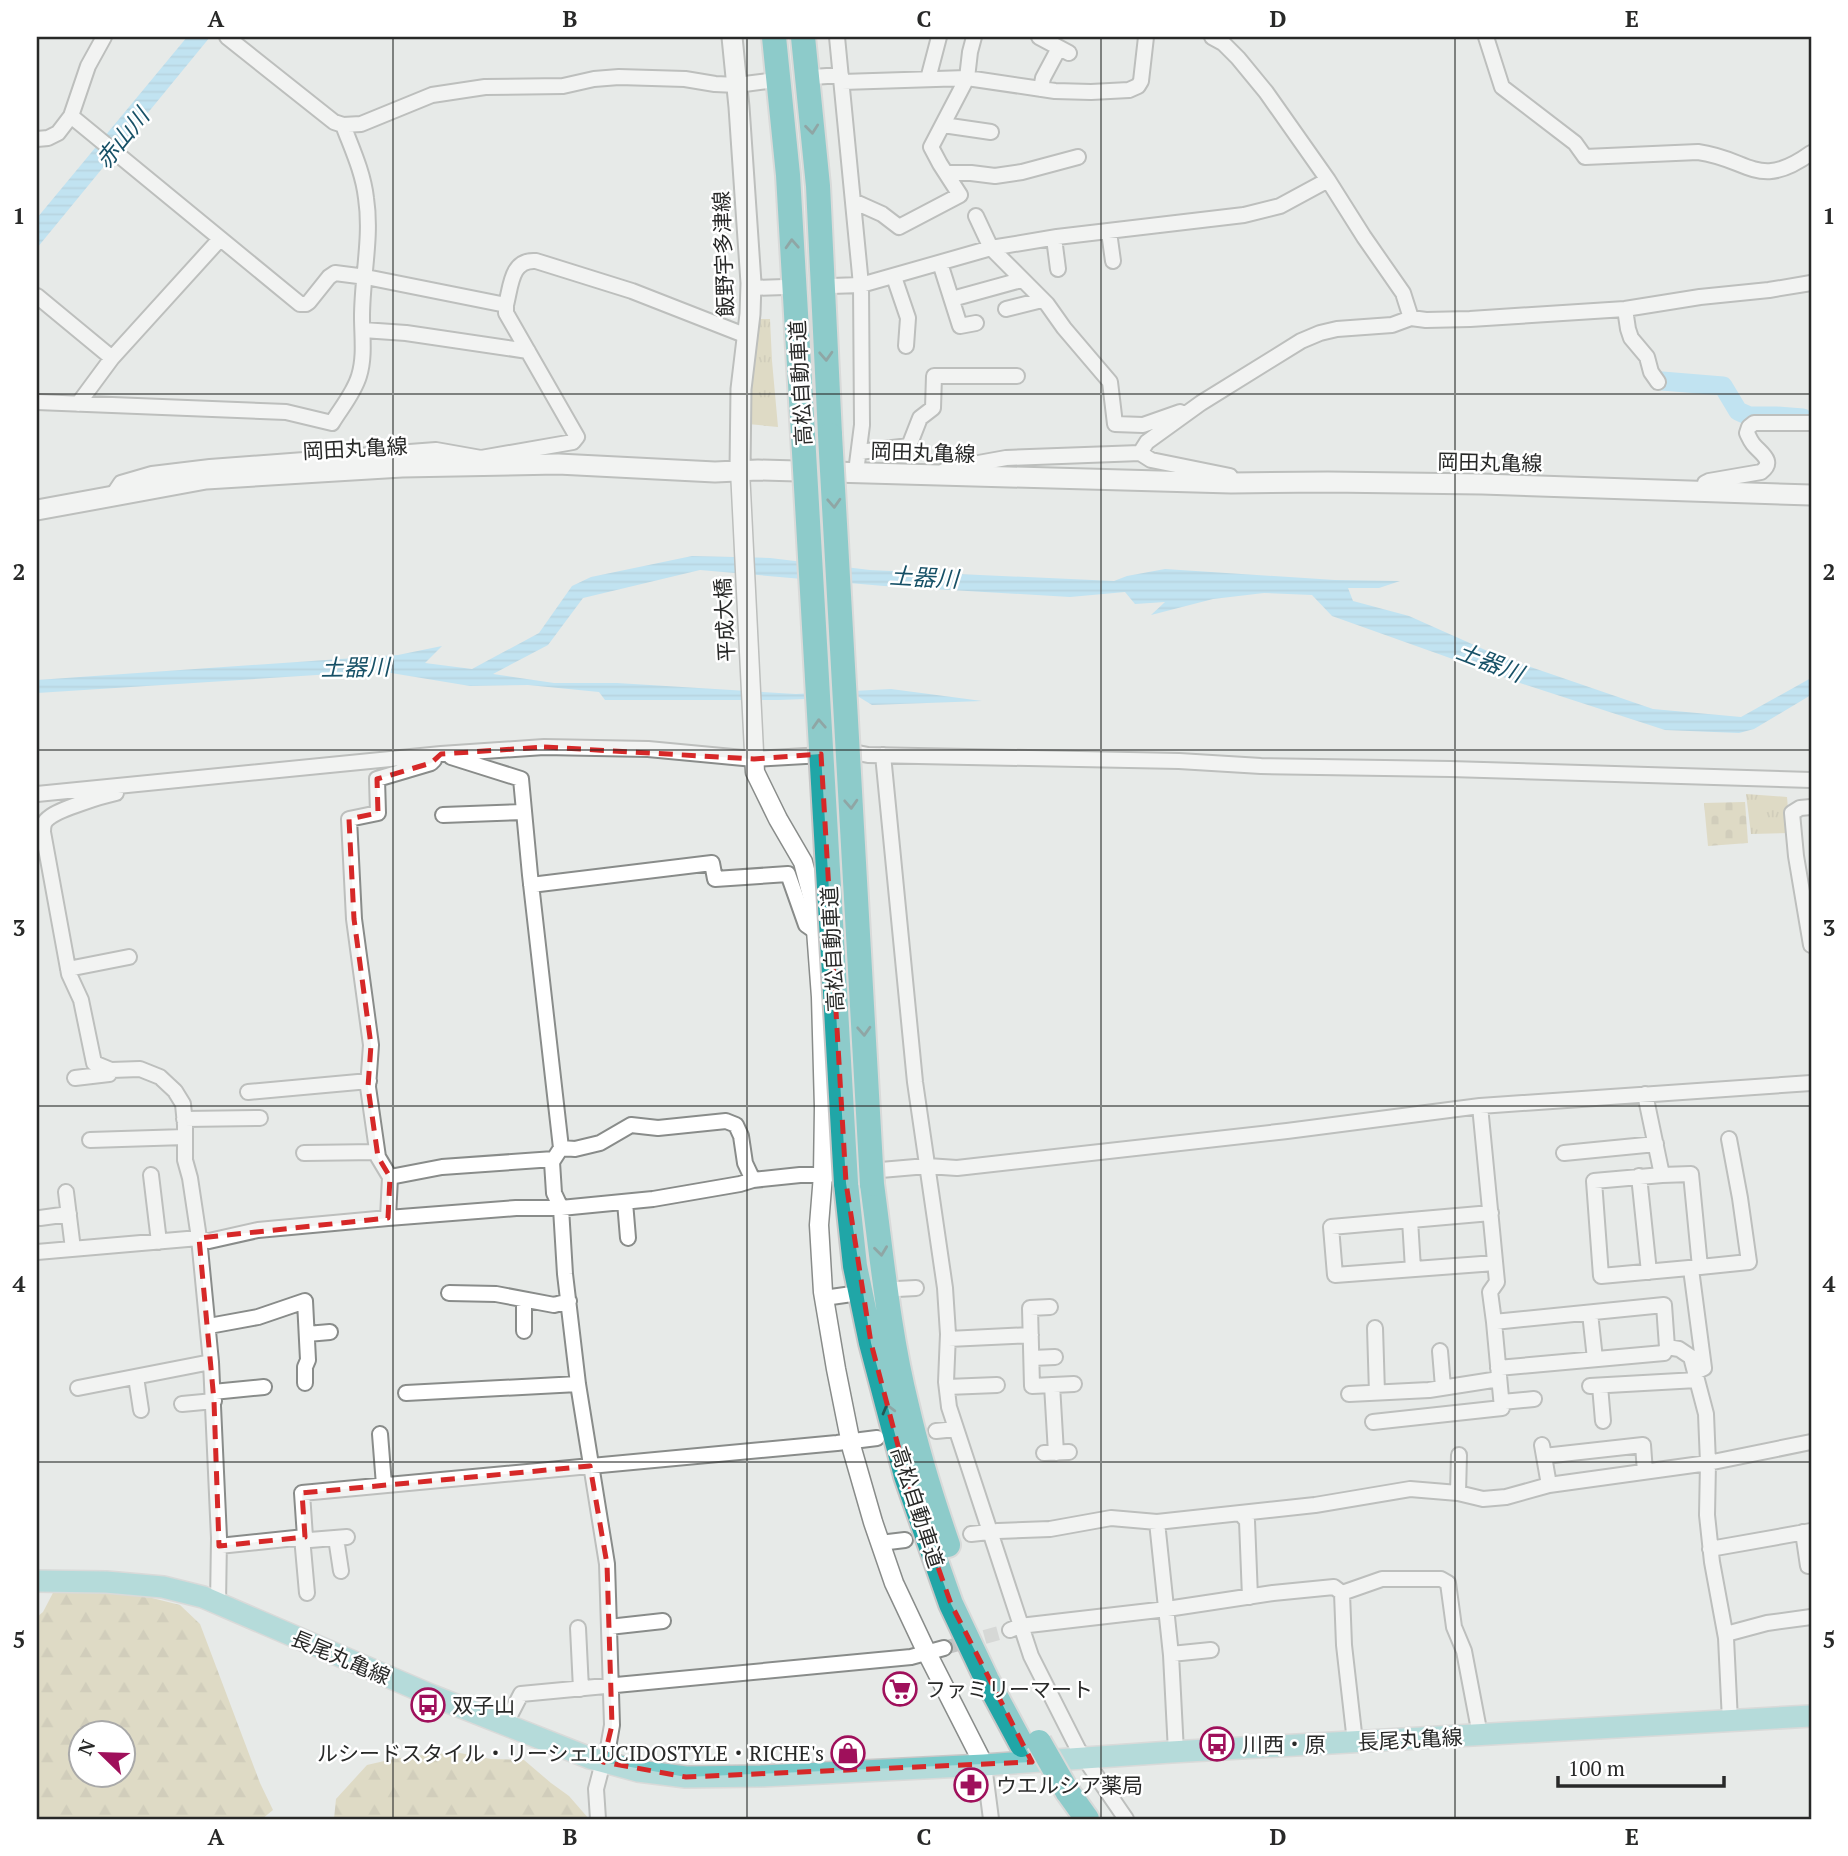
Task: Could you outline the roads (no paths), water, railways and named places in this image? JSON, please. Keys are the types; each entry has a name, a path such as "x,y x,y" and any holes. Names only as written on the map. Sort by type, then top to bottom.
{"highway":[{"name":"高松自動車道","path":"774,37 788,175 803,435 834,1179 868,1330 906,1476 951,1604 987,1680 1030,1743 1059,1792 1067,1819"},
{"name":"高松自動車道","path":"803,37 818,186 872,1184 894,1341 923,1472 965,1598 1030,1743"},
{"name":"高松自動車道","path":"1059,1792 1087,1819"}],"main road":[{"name":"飯野宇多津線","path":"732,37 751,288 741,389 740,470"},
{"name":"岡田丸亀線","path":"37,510 205,480 480,462 715,472 856,472 1231,483 1482,484 1811,495"},
{"name":"長尾丸亀線","path":"37,1581 106,1582 163,1587 203,1597 422,1692 603,1762 638,1771 685,1777 984,1765 1811,1716"}],"street":[{"path":"37,139 48,138 58,132 71,116 89,66 104,37"},
{"path":"227,37 334,122 343,125 361,124 432,95 485,87 563,86 619,77 685,79 715,85 768,81"},
{"path":"837,37 860,285 862,425 856,472"},
{"path":"928,79 939,37"},
{"path":"853,201 882,214 899,226 960,195 932,147 967,78 974,37"},
{"path":"1040,37 1064,51 1042,78 1041,89"},
{"path":"813,77 967,78 1041,89 1091,92 1129,90 1138,86 1141,81 1146,37"},
{"path":"1212,37 1223,43 1238,58 1266,92 1403,293 1411,317"},
{"path":"1486,37 1502,87 1575,143 1585,157 1698,152 1751,169 1771,172 1783,169 1811,153"},
{"path":"71,116 300,304 309,302 335,273 506,305"},
{"path":"37,402 286,412 332,423 359,376 366,277 367,199 343,125"},
{"path":"943,125 991,132"},
{"path":"946,173 995,176 1022,172 1078,156"},
{"path":"831,286 860,285 992,248 1244,215 1280,206 1328,180"},
{"path":"976,216 992,248 1056,315 1110,382 1115,424 1143,425 1201,404"},
{"path":"1109,232 1113,261"},
{"path":"1054,238 1058,270"},
{"path":"78,404 113,358 220,239"},
{"path":"480,462 572,442 577,436 506,313 515,271 519,264 527,260 632,291 747,336"},
{"path":"940,263 960,326 975,323"},
{"path":"894,276 908,318 906,346"},
{"path":"951,299 1021,279"},
{"path":"1140,453 1147,442 1201,404 1301,341 1320,333 1392,324 1411,317 1426,320 1470,320 1625,309 1811,283"},
{"path":"751,288 785,287"},
{"path":"37,296 113,358"},
{"path":"1006,309 1042,300"},
{"path":"1625,309 1631,338 1647,357 1651,372 1658,382"},
{"path":"363,330 406,333 528,351"},
{"path":"859,452 909,446 920,418 933,408 934,376 1017,376"},
{"path":"1704,491 1704,484 1709,481 1761,472 1766,468 1768,463 1765,457 1751,442 1747,433 1754,423 1811,423"},
{"path":"936,475 951,468 1006,458 1140,453 1151,460 1261,482"},
{"name":"平成大橋","path":"740,470 755,772 763,792 803,862 814,902 821,997 824,1108 834,1179 819,1225 824,1298 851,1441 880,1543 894,1583 935,1651 984,1765"},
{"path":"37,794 441,754 544,747 753,754 846,753 1178,761 1261,766 1811,780"},
{"path":"441,754 521,779 557,1154 552,1162 554,1193 561,1208 565,1274 578,1384 607,1564 612,1725 596,1790 598,1819"},
{"path":"388,1218 390,1177 377,1152 369,1080 372,1045 354,919 349,820 378,813 377,779 431,763 441,754"},
{"path":"883,755 915,1082 945,1288 949,1408 990,1532 1015,1628 1078,1749 1126,1819"},
{"path":"120,786 118,793 50,816 44,822 42,855 69,974 81,1000 94,1063 111,1070 140,1069 160,1077 175,1091 183,1104 185,1160 199,1238 214,1397 219,1546 218,1604"},
{"path":"1811,807 1800,808 1792,813 1796,856 1811,945"},
{"path":"443,815 524,812"},
{"path":"531,885 712,863 715,879 788,874 806,925 816,932"},
{"path":"68,969 129,957"},
{"path":"75,1079 109,1074 111,1070"},
{"path":"248,1093 369,1080"},
{"path":"37,1252 199,1238 209,1241 258,1230 388,1218 625,1202 753,1180 800,1175 834,1179 927,1166 957,1168 1012,1163 1480,1106 1811,1083"},
{"path":"1645,1094 1662,1175"},
{"path":"1373,1422 1502,1408 1490,1292 1497,1282 1496,1263 1480,1106"},
{"path":"184,1119 260,1118"},
{"path":"390,1177 442,1167 557,1154 600,1143 631,1125 658,1128 726,1121 736,1125 741,1136 745,1163 753,1180"},
{"path":"90,1140 185,1137"},
{"path":"1603,1421 1595,1386 1652,1388 1696,1376 1704,1368 1695,1268 1691,1174 1594,1181 1601,1276 1695,1268 1749,1262 1729,1139"},
{"path":"1564,1153 1656,1144"},
{"path":"304,1153 377,1152"},
{"path":"151,1175 159,1242"},
{"path":"1639,1176 1649,1272"},
{"path":"66,1192 73,1249"},
{"path":"625,1202 628,1238"},
{"path":"1491,1213 1331,1227 1335,1275 1496,1263"},
{"path":"40,1218 69,1214"},
{"path":"1410,1220 1413,1269"},
{"path":"897,1289 916,1287"},
{"path":"449,1293 496,1294 554,1305 569,1301"},
{"path":"824,1298 852,1294"},
{"path":"524,1300 524,1331"},
{"path":"209,1326 257,1317 305,1301 308,1360 305,1383"},
{"path":"1349,1394 1443,1387 1499,1373 1595,1359 1664,1353 1667,1347 1664,1305 1494,1322"},
{"path":"1050,1307 1030,1308 1032,1386 1074,1384"},
{"path":"1590,1313 1595,1359"},
{"path":"1374,1328 1377,1393"},
{"path":"307,1334 330,1332"},
{"path":"948,1339 1031,1335"},
{"path":"1667,1347 1679,1349 1691,1357 1706,1414 1707,1515 1710,1549 1726,1634 1730,1721"},
{"path":"1440,1351 1443,1387"},
{"path":"1032,1358 1055,1357"},
{"path":"78,1388 211,1362"},
{"path":"136,1377 141,1410"},
{"path":"406,1393 578,1384"},
{"path":"947,1387 997,1385"},
{"path":"1052,1385 1056,1453"},
{"path":"182,1404 264,1387"},
{"path":"1502,1402 1534,1399"},
{"path":"936,1432 956,1429"},
{"path":"380,1434 384,1485"},
{"path":"307,1593 302,1493 877,1438"},
{"path":"971,1534 1050,1529 1111,1518 1157,1522 1315,1505 1410,1489 1458,1493 1483,1499 1506,1497 1549,1485 1708,1463 1811,1442"},
{"path":"1549,1485 1543,1451 1643,1445 1645,1472"},
{"path":"1458,1493 1459,1455"},
{"path":"1240,1513 1247,1521 1251,1597"},
{"path":"1157,1522 1171,1654 1175,1752"},
{"path":"1710,1549 1807,1531 1808,1566"},
{"path":"219,1546 304,1537 310,1540 342,1537 341,1571"},
{"path":"880,1543 905,1540"},
{"path":"1342,1593 1382,1579 1441,1579 1448,1583 1454,1626 1464,1651 1480,1735"},
{"path":"1015,1628 1334,1587 1342,1593"},
{"path":"1342,1593 1344,1645 1355,1742"},
{"path":"1726,1634 1767,1623 1811,1617"},
{"path":"609,1628 663,1621"},
{"path":"578,1628 581,1689"},
{"path":"1171,1654 1211,1650"},
{"path":"505,1725 521,1694 897,1658 935,1651"},
{"path":"984,1765 991,1819"}],"water":[{"path":"187,37 210,37 37,248 37,218"},
{"name":"土器川","path":"692,556 770,558 870,570 1114,581 1165,569 1335,580 1400,581 1379,588 1348,588 1353,601 1409,616 1501,657 1653,709 1741,717 1811,678 1811,695 1754,729 1739,733 1665,730 1520,683 1332,616 1312,595 1264,593 1213,599 1151,615 1165,602 1135,604 1125,592 1070,597 884,586 700,570 583,598 548,645 493,674 554,683 617,683 796,694 891,689 982,701 872,705 859,697 605,700 599,692 528,685 470,686 379,671 37,693 37,680 398,655 442,646 425,663 472,669 539,633 572,586 591,577"}],"waterway":[{"name":"赤山川","path":"1662,381 1723,386 1738,411 1749,416 1803,418"}],"tunnel":[{"path":"944,1648 1010,1630"}],"place":[{"name":"ファミリーマート","path":"900,1689"},
{"name":"双子山","path":"428,1705"},
{"name":"川西・原","path":"1217,1744"},
{"name":"ルシードスタイル・リーシェLUCIDOSTYLE・RICHE's","path":"848,1753"},
{"name":"ウエルシア薬局","path":"971,1785"}]}
